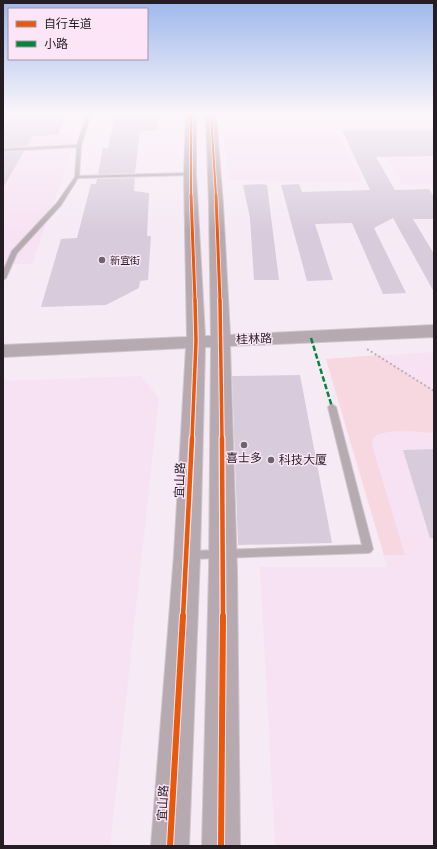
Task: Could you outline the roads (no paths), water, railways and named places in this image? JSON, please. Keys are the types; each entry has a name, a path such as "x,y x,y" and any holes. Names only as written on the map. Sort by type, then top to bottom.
{"main road":[{"name":"宜山路","path":"190,154 190,174 208,341 222,554 221,846"},
{"name":"宜山路","path":"170,846 187,555 208,341 217,191 214,154"},
{"name":"桂林路","path":"3,351 434,331"}],"lane":[{"path":"3,278 14,252 58,204 77,177 79,154"},
{"path":"77,177 190,174"},
{"path":"187,555 368,549 332,407"}],"place":[{"name":"新宜街","path":"102,260"},
{"name":"喜士多","path":"244,445"},
{"name":"科技大厦","path":"271,460"}]}
